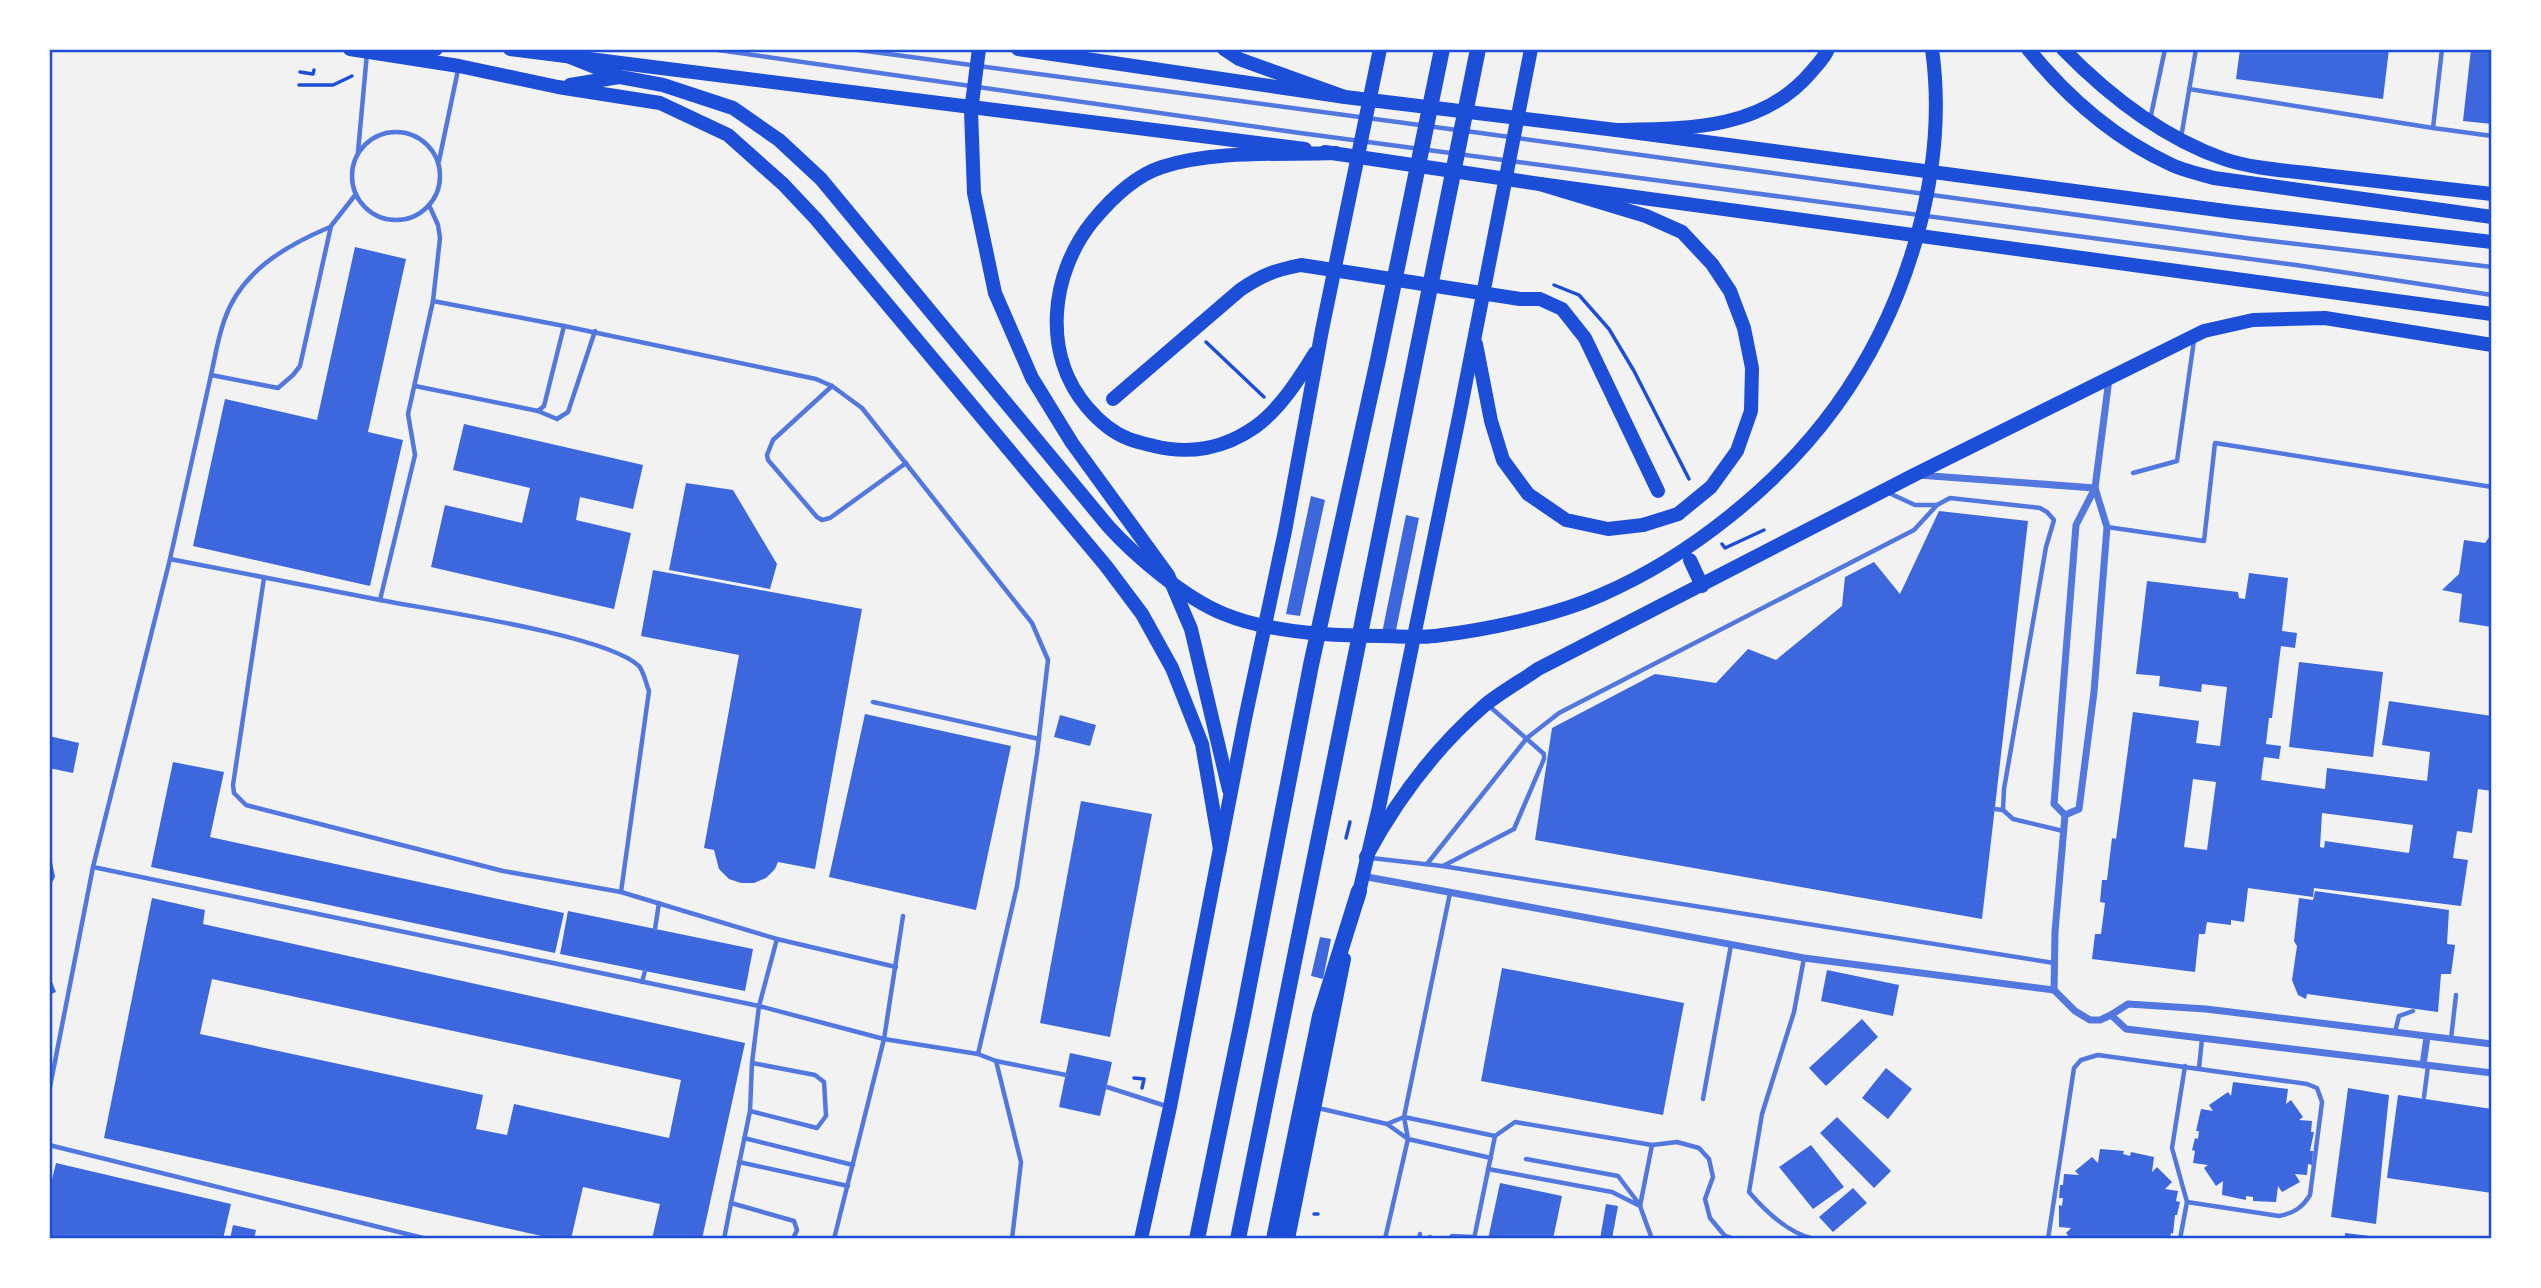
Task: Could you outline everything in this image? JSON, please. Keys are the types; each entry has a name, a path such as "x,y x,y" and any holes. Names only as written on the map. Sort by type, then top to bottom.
{"highway":[{"path":"1197,1239 1244,1016 1311,665 1442,49"},
{"path":"1238,1239 1478,49"},
{"path":"1274,1239 1320,1016 1361,883"}],"main road":[{"path":"350,49 660,103 728,135 783,184 816,219 1106,566 1142,614 1172,668 1202,744 1220,849"},
{"path":"401,57 436,49"},
{"path":"510,49 1336,153 1540,184 2492,314"},
{"path":"979,49 971,111 974,193 995,293 1032,378 1072,443 1168,575 1191,629 1231,797"},
{"path":"1018,49 1345,97 1616,130 2232,212 2492,242"},
{"path":"1224,49 1239,59 1345,97"},
{"path":"1141,1239 1170,1107 1380,49"},
{"path":"1289,1239 1366,857 1379,807 1531,49"},
{"path":"1616,130 1691,128 1738,120 1773,104 1800,85 1828,49"},
{"path":"570,57 620,77 663,85 733,108 779,139 821,179 1078,492 1120,539 1176,586 1223,614 1279,629 1341,636 1433,636 1527,619 1599,596 1664,564 1770,482 1810,439 1836,406 1877,340 1913,252 1929,182 1935,140 1931,49"},
{"path":"2028,49 2084,109 2121,136 2174,166 2214,178 2492,217"},
{"path":"2063,49 2097,84 2149,123 2225,160 2286,170 2492,194"},
{"path":"558,87 620,77"},
{"path":"1321,336 1300,378 1257,426 1235,440 1202,450 1167,449 1127,439 1099,421 1080,399 1064,372 1056,342 1057,302 1067,262 1083,234 1105,206 1121,192 1159,168 1200,158 1336,153"},
{"path":"1476,329 1491,421 1503,460 1528,494 1566,520 1608,529 1643,525 1678,514 1711,487 1737,451 1751,411 1752,368 1744,328 1730,291 1712,264 1682,232 1646,216 1540,184"},
{"path":"1113,399 1262,275 1301,265 1520,299 1540,299 1562,309 1585,338 1658,491"},
{"path":"1366,857 1389,815 1439,748 1487,704 1538,669 1914,475 2195,335 2253,320 2325,318 2492,345"},
{"path":"1012,456 1025,462 1033,460"},
{"path":"1690,560 1702,586"}],"street":[{"path":"2054,990 2065,815 2054,804 2076,525 2095,488 2109,378"},
{"path":"1914,475 2095,488"},
{"path":"2065,815 2079,809 2094,692 2107,527 2095,488"},
{"path":"1361,883 1450,893 1804,958 2054,990 2084,1018 2096,1020 2112,1015 2128,1004 2154,1005 2492,1044"},
{"path":"2112,1015 2126,1029 2492,1073"},
{"path":"2426,1065 2427,1037"}],"lane":[{"path":"712,49 1300,133 2296,265 2492,295"},
{"path":"851,49 2246,238 2492,267"},
{"path":"2149,123 2165,49"},
{"path":"2180,140 2196,49"},
{"path":"2433,128 2442,49"},
{"path":"358,153 367,52"},
{"path":"438,163 432,149 421,139 392,131 366,142 352,167 352,181 356,194 370,210 389,219 417,215 429,205 439,185 438,163 459,66"},
{"path":"2189,89 2492,136"},
{"path":"211,374 278,388 293,375 300,366 331,226 356,194"},
{"path":"380,600 415,455 408,414 433,301 440,238 438,225 429,205"},
{"path":"49,1092 93,867 170,559 224,320 236,294 253,274 294,242 331,226"},
{"path":"433,301 595,331 816,379 832,386 862,408 1032,623 1048,660 1039,739 1017,886 978,1054"},
{"path":"538,411 544,406 564,326"},
{"path":"415,387 538,411 557,419 568,412 595,331"},
{"path":"2133,472 2177,461 2195,335"},
{"path":"832,386 773,440 767,455 768,460 817,517 826,520 830,518 906,463"},
{"path":"2107,527 2204,541 2215,443 2492,487"},
{"path":"1884,491 1915,505 1937,505"},
{"path":"1427,864 1527,738 1559,713 1914,530 1937,505 1950,498 2040,508 2054,520 2046,547 2004,789 2003,810"},
{"path":"170,559 558,635 617,653 640,667 649,691 621,892"},
{"path":"264,578 233,785 234,793 246,805 503,871 621,892 777,939 896,967"},
{"path":"873,702 1039,739"},
{"path":"1442,866 1508,833 1517,825 1545,756 1487,704"},
{"path":"1995,809 2003,810 2013,820 2064,831"},
{"path":"1366,857 1442,866 2054,963"},
{"path":"93,867 759,1006 884,1039 978,1054 996,1061 1066,1075"},
{"path":"1385,1239 1408,1139 1405,1117 1450,893"},
{"path":"655,929 659,903"},
{"path":"834,1239 884,1039 903,916"},
{"path":"723,1239 750,1111 752,1063 759,1006 777,939"},
{"path":"1703,1099 1731,945"},
{"path":"1804,958 1794,1012 1762,1114 1749,1192 1768,1214 1815,1239"},
{"path":"642,982 645,971"},
{"path":"2451,1039 2456,995"},
{"path":"2395,1033 2399,1016 2413,1011"},
{"path":"2199,1068 2202,1040"},
{"path":"2048,1239 2077,1063 2086,1057 2098,1055 2185,1066 2307,1084 2317,1088 2322,1102 2310,1195 2304,1205 2291,1214 2279,1216 2187,1202"},
{"path":"996,1061 1021,1162 1012,1239"},
{"path":"750,1111 817,1128 826,1116 824,1083 815,1075 752,1063"},
{"path":"2424,1097 2426,1065"},
{"path":"2180,1239 2187,1202 2172,1148 2185,1066"},
{"path":"1107,1087 1170,1107"},
{"path":"1314,1107 1387,1124 1408,1139 1491,1158"},
{"path":"1387,1124 1405,1117 1495,1136"},
{"path":"1449,1239 1452,1236 1474,1238 1495,1136 1515,1122 1652,1145 1677,1142 1699,1148 1709,1159 1713,1177 1705,1199 1710,1218 1725,1236 1734,1239"},
{"path":"744,1138 853,1165"},
{"path":"49,1145 427,1239"},
{"path":"1640,1206 1652,1145"},
{"path":"1526,1159 1618,1176 1640,1206 1652,1239"},
{"path":"739,1162 848,1186"},
{"path":"1488,1170 1612,1192 1640,1206"},
{"path":"731,1203 794,1221 797,1230 793,1239"}],"path":[{"path":"300,72 313,72"},
{"path":"299,85 333,85 352,76"},
{"path":"1195,331 1275,408"},
{"path":"1347,836 1350,822"},
{"path":"1134,1077 1144,1079"}],"building":[{"path":"2240,49 2389,49 2383,99 2236,79"},
{"path":"2471,49 2492,49 2492,124 2463,121"},
{"path":"355,247 406,259 368,432 403,440 370,586 193,546 225,399 317,420"},
{"path":"464,424 643,465 633,509 580,497 576,520 631,533 614,609 431,567 445,505 522,523 530,488 453,470"},
{"path":"686,483 733,490 777,564 770,589 669,570"},
{"path":"1311,496 1325,500 1300,616 1286,614"},
{"path":"1939,511 2028,521 1982,919 1535,840 1552,728 1655,674 1716,683 1748,649 1776,660 1842,606 1845,577 1874,562 1900,594"},
{"path":"1406,515 1419,518 1395,635 1382,633"},
{"path":"2492,533 2492,627 2459,622 2462,594 2442,590 2459,574 2464,540 2485,543"},
{"path":"653,570 862,609 815,869 778,862 766,878 754,883 741,883 729,879 719,869 714,850 704,848 739,655 641,636"},
{"path":"2249,573 2288,578 2282,631 2297,633 2295,648 2281,646 2272,718 2269,718 2266,744 2281,746 2279,759 2264,757 2261,780 2325,789 2327,768 2427,781 2430,752 2382,745 2389,701 2492,716 2492,791 2478,789 2472,833 2457,831 2453,858 2468,860 2461,906 2314,888 2313,897 2248,888 2244,922 2231,920 2231,925 2207,922 2205,934 2199,934 2195,972 2092,959 2095,934 2101,934 2105,903 2100,902 2102,880 2107,880 2112,838 2116,839 2133,712 2199,721 2196,743 2220,746 2227,687 2202,684 2201,692 2159,686 2160,676 2136,674 2147,581 2238,592 2239,598 2245,599","holes":["2193,779 2216,782 2207,850 2184,847","2322,813 2413,825 2409,853 2325,841 2324,848 2320,847"]},
{"path":"2299,662 2383,672 2373,757 2289,747"},
{"path":"865,714 1011,746 976,910 829,877"},
{"path":"1060,715 1096,725 1090,746 1054,737"},
{"path":"49,736 79,743 73,773 49,768"},
{"path":"173,762 224,772 210,837 564,913 555,953 151,867"},
{"path":"1081,801 1152,814 1110,1037 1040,1023"},
{"path":"49,847 55,877 49,888"},
{"path":"2315,891 2449,910 2447,944 2455,945 2451,974 2441,974 2438,1012 2307,994 2306,999 2298,995 2292,980 2299,898 2313,900"},
{"path":"152,898 205,910 203,924 745,1043 702,1239 652,1239 660,1204 583,1187 571,1239 555,1239 104,1138","holes":["212,979 681,1080 669,1138 514,1104 507,1135 476,1129 483,1095 200,1034"]},
{"path":"568,911 753,949 745,991 560,954"},
{"path":"1320,937 1331,939 1323,979 1311,976"},
{"path":"1502,968 1684,1003 1663,1115 1481,1081"},
{"path":"1827,970 1899,985 1893,1016 1821,1001"},
{"path":"49,974 56,992 49,995"},
{"path":"1862,1019 1878,1037 1826,1086 1809,1068"},
{"path":"1070,1053 1112,1062 1100,1116 1059,1107"},
{"path":"1886,1068 1912,1089 1888,1119 1862,1098"},
{"path":"2233,1082 2288,1089 2286,1104 2291,1100 2303,1117 2299,1120 2312,1121 2312,1165 2308,1164 2307,1175 2295,1174 2300,1182 2282,1192 2278,1186 2276,1202 2222,1195 2223,1181 2216,1186 2204,1168 2208,1165 2193,1163 2195,1151 2192,1150 2195,1138 2198,1139 2199,1131 2196,1131 2201,1109 2213,1111 2209,1105 2228,1092 2231,1096"},
{"path":"2348,1088 2389,1095 2376,1224 2331,1217"},
{"path":"2398,1095 2492,1109 2492,1193 2387,1178"},
{"path":"1837,1117 1891,1171 1874,1188 1820,1133"},
{"path":"1811,1145 1844,1187 1813,1209 1779,1167"},
{"path":"2100,1149 2124,1151 2123,1154 2130,1156 2131,1152 2154,1157 2152,1172 2157,1167 2172,1182 2165,1189 2178,1191 2176,1201 2180,1202 2170,1239 2071,1239 2066,1233 2071,1228 2059,1227 2059,1205 2062,1206 2063,1198 2059,1198 2060,1185 2063,1185 2064,1174 2079,1175 2075,1171 2092,1157 2098,1163"},
{"path":"56,1163 231,1204 223,1239 49,1239 49,1192"},
{"path":"1500,1183 1562,1196 1553,1239 1488,1239"},
{"path":"1853,1188 1867,1203 1833,1232 1819,1217"},
{"path":"1606,1204 1618,1206 1612,1239 1600,1239"},
{"path":"233,1225 256,1230 254,1239 230,1239"},
{"path":"2345,1233 2378,1237 2378,1239 2345,1239"}]}
